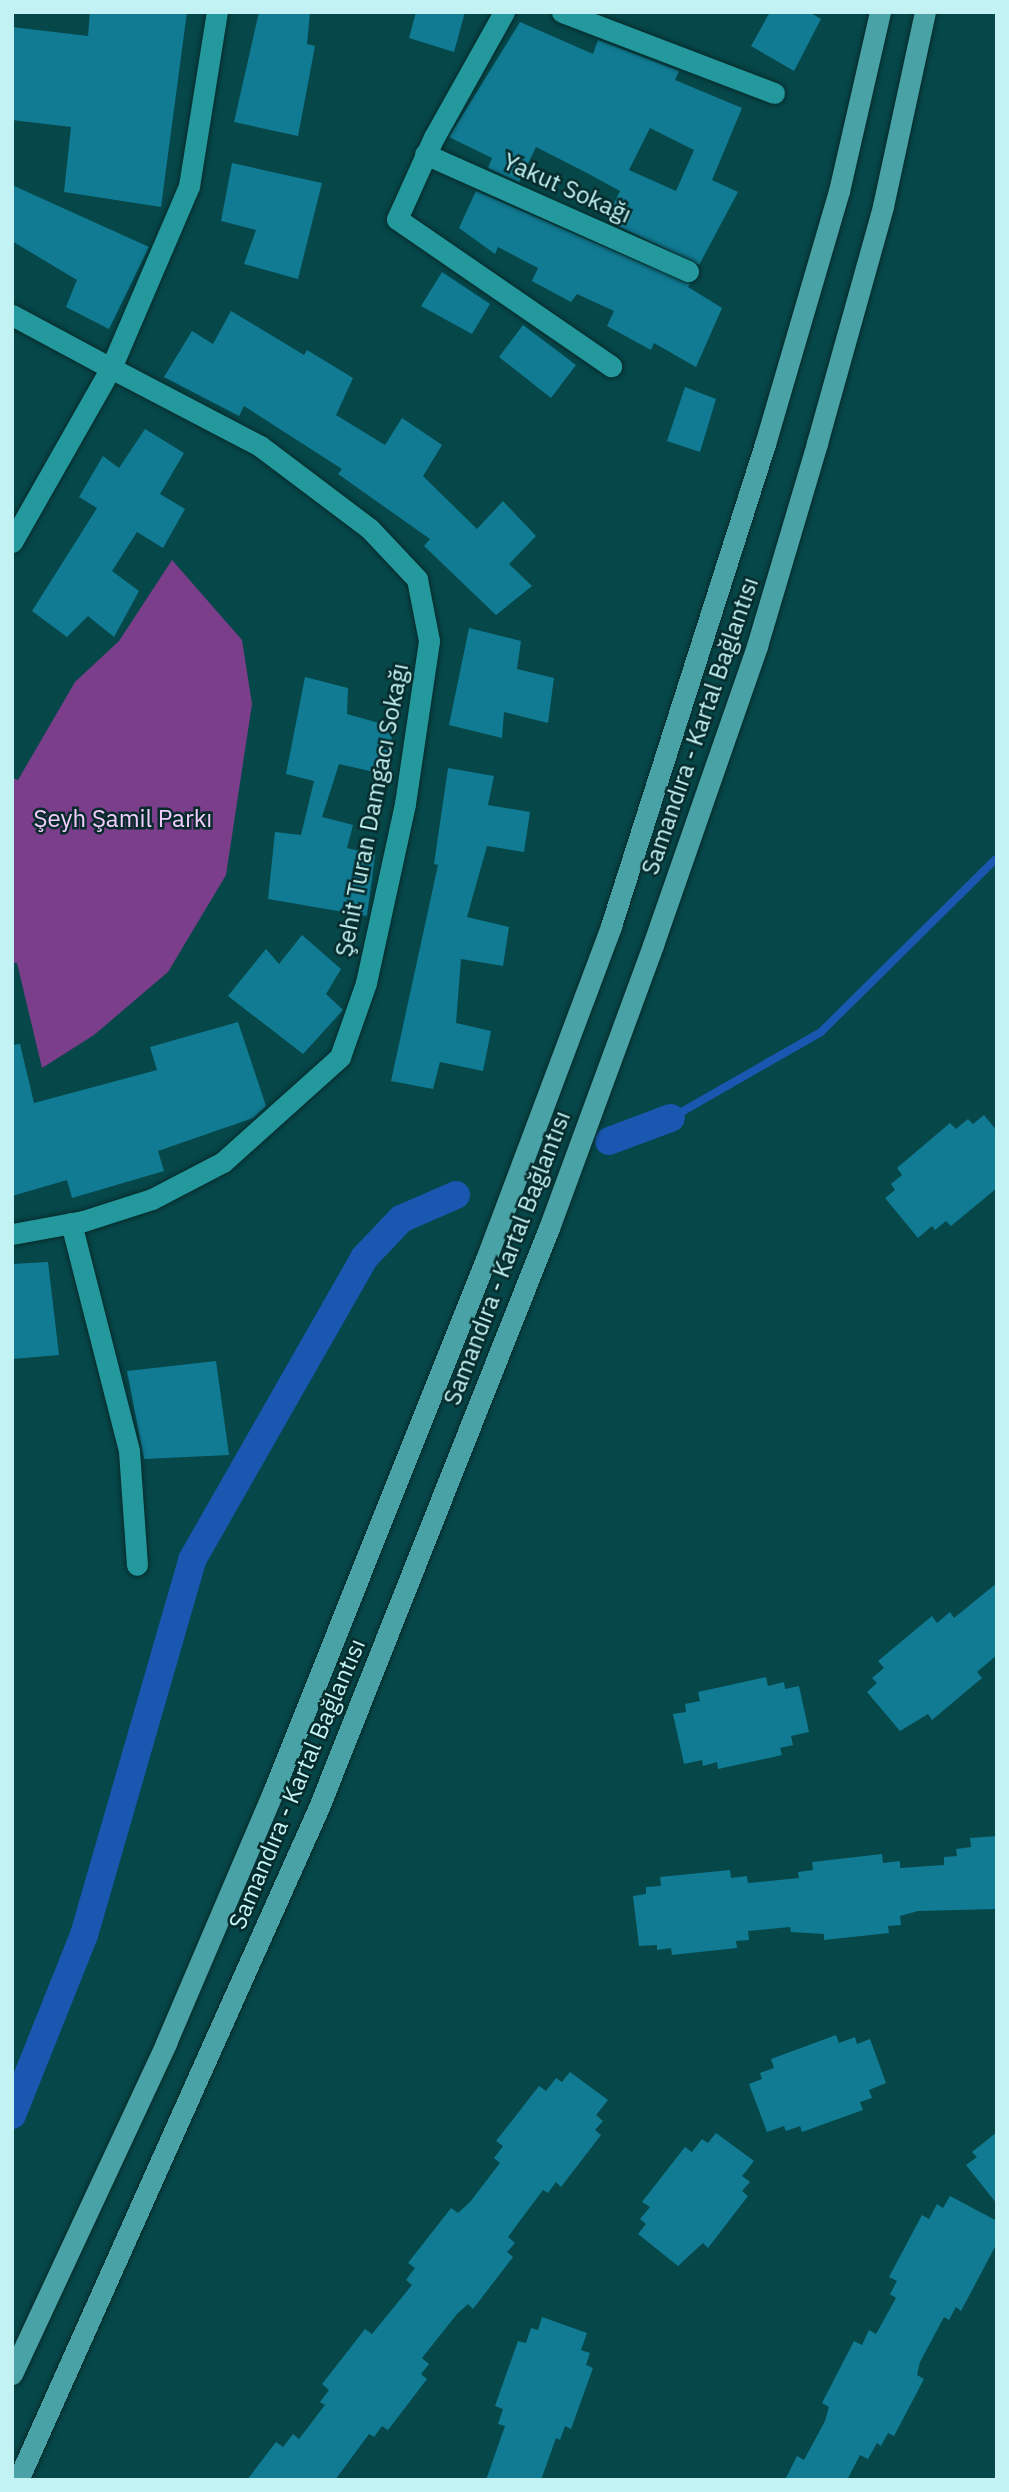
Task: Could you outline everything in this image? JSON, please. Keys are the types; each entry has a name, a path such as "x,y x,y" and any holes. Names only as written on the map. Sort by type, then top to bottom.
{"highway":[{"name":"Samandıra - Kartal Bağlantısı","path":"12,2374 166,2043 273,1792 486,1259 611,926 765,444 839,191 880,12"},
{"name":"Samandıra - Kartal Bağlantısı","path":"18,2480 320,1807 549,1228 644,971 761,634 883,206 925,12"}],"street":[{"path":"12,542 111,368 189,186 217,12"},
{"path":"504,12 425,154 397,219 611,366"},
{"path":"562,12 774,93"},
{"name":"Yakut Sokağı","path":"425,154 688,271"},
{"name":"Şehit Turan Damgacı Sokağı","path":"12,315 260,446 369,528 417,579 429,641 405,804 372,956 340,1057 223,1162 152,1199 71,1223 12,1234"},
{"path":"71,1223 130,1451 137,1565"}],"green space":[{"name":"Şeyh Şamil Parkı","path":"172,560 242,640 252,704 226,875 168,972 94,1035 42,1068 17,963 12,963 12,778 18,780 75,682 119,641"}],"building":[{"path":"90,12 187,12 161,207 64,192 71,127 12,120 12,27 88,36"},
{"path":"259,12 310,12 307,44 315,46 298,136 234,122"},
{"path":"416,12 465,12 454,52 409,38"},
{"path":"770,12 809,12 821,19 794,71 751,46"},
{"path":"520,22 593,54 598,40 679,71 675,80 742,108 712,180 738,192 699,265 606,220 620,191 587,173 536,147 519,182 488,168 492,158 449,137","holes":["650,128 694,150 676,191 629,170"]},
{"path":"232,163 322,183 298,279 244,264 256,230 221,221"},
{"path":"12,185 149,247 109,329 66,307 77,280 12,241"},
{"path":"476,191 690,284 688,287 722,308 696,367 654,343 651,350 607,326 614,311 577,294 571,302 532,281 538,268 498,247 495,254 459,228"},
{"path":"442,272 490,304 472,334 421,306"},
{"path":"231,311 304,355 307,350 353,378 336,415 385,445 402,418 442,445 423,476 477,529 503,501 536,536 509,564 532,586 496,615 424,546 430,539 338,474 342,469 244,406 239,416 164,377 192,331 213,344"},
{"path":"523,325 576,365 551,398 499,357"},
{"path":"685,387 716,399 700,452 667,441"},
{"path":"145,429 184,453 160,494 185,509 163,548 137,532 112,571 139,591 114,637 88,616 67,637 32,611 97,508 79,497 103,456 119,468"},
{"path":"469,628 521,641 517,669 554,678 548,723 504,712 502,738 449,725"},
{"path":"305,677 348,688 347,714 393,727 387,775 339,764 322,817 353,825 347,848 375,855 367,916 268,899 275,832 301,835 314,781 286,774"},
{"path":"448,768 494,776 488,805 530,812 524,852 487,846 467,917 509,927 503,966 461,959 456,1023 491,1031 483,1071 440,1062 433,1089 391,1081 438,865 434,864"},
{"path":"302,935 341,969 326,994 343,1010 303,1054 228,996 266,949 279,964"},
{"path":"238,1022 266,1106 253,1118 158,1151 164,1171 72,1198 67,1180 12,1196 12,1045 20,1044 34,1103 157,1070 150,1047"},
{"path":"984,1115 997,1131 997,1188 951,1226 946,1221 935,1230 932,1226 918,1238 885,1198 895,1190 891,1184 902,1175 897,1168 950,1123 956,1129 968,1119 973,1124"},
{"path":"48,1262 59,1355 12,1359 12,1264"},
{"path":"216,1361 229,1455 144,1459 127,1371"},
{"path":"997,1583 997,1655 977,1672 982,1678 932,1720 928,1714 900,1731 867,1692 877,1683 872,1678 884,1668 878,1661 932,1616 937,1623 950,1612 954,1618"},
{"path":"766,1677 768,1686 784,1682 785,1689 799,1686 809,1732 791,1736 793,1745 780,1748 782,1755 718,1769 717,1762 703,1766 702,1760 684,1764 673,1714 686,1712 685,1704 700,1701 698,1692"},
{"path":"997,1836 997,1909 918,1911 900,1916 901,1925 888,1926 889,1933 824,1940 824,1934 791,1932 790,1927 748,1931 749,1940 736,1941 737,1948 672,1955 671,1948 657,1950 657,1945 639,1946 633,1896 646,1894 646,1887 661,1886 660,1877 730,1870 731,1878 747,1876 748,1883 799,1878 798,1872 813,1870 812,1862 882,1854 883,1863 900,1861 900,1868 944,1865 944,1857 957,1856 956,1849 971,1847 970,1838"},
{"path":"836,2035 839,2043 855,2037 857,2044 870,2039 886,2083 869,2090 872,2098 860,2102 863,2110 802,2132 800,2126 786,2131 784,2126 767,2132 749,2084 762,2079 760,2073 774,2068 771,2059"},
{"path":"570,2072 608,2100 596,2115 603,2121 595,2130 601,2135 561,2187 556,2182 548,2193 543,2190 508,2237 515,2243 507,2252 513,2257 473,2309 468,2304 457,2314 422,2358 429,2364 421,2374 427,2379 388,2430 382,2426 374,2437 369,2434 335,2480 247,2480 276,2442 283,2447 293,2434 299,2439 325,2405 320,2402 329,2390 322,2384 365,2329 372,2334 412,2285 406,2280 415,2268 408,2263 451,2208 458,2213 470,2202 500,2163 494,2158 503,2146 496,2141 539,2086 546,2091 556,2078 562,2082"},
{"path":"997,2132 997,2204 966,2165 977,2157 972,2152"},
{"path":"716,2133 754,2161 742,2176 750,2182 742,2191 748,2196 708,2248 703,2243 678,2266 638,2234 646,2224 640,2219 650,2207 642,2202 685,2147 692,2152 702,2139 708,2143"},
{"path":"950,2196 997,2221 997,2243 961,2311 956,2307 949,2320 944,2317 920,2362 917,2375 924,2379 894,2436 888,2433 881,2446 877,2443 868,2459 860,2455 847,2480 785,2480 797,2456 804,2460 825,2421 829,2407 822,2403 854,2341 862,2345 869,2330 876,2334 896,2298 890,2294 897,2281 889,2277 922,2215 929,2219 937,2204 943,2208"},
{"path":"542,2317 587,2333 581,2350 590,2353 586,2365 593,2368 571,2429 565,2426 560,2440 556,2438 541,2480 486,2480 505,2426 498,2424 503,2409 495,2406 518,2341 526,2343 531,2328 538,2330"}],"waterway":[{"path":"671,1118 821,1032 995,860"},
{"path":"609,1141 671,1118"},
{"path":"12,2115 84,1935 192,1560 364,1258 401,1219 456,1195"}]}
